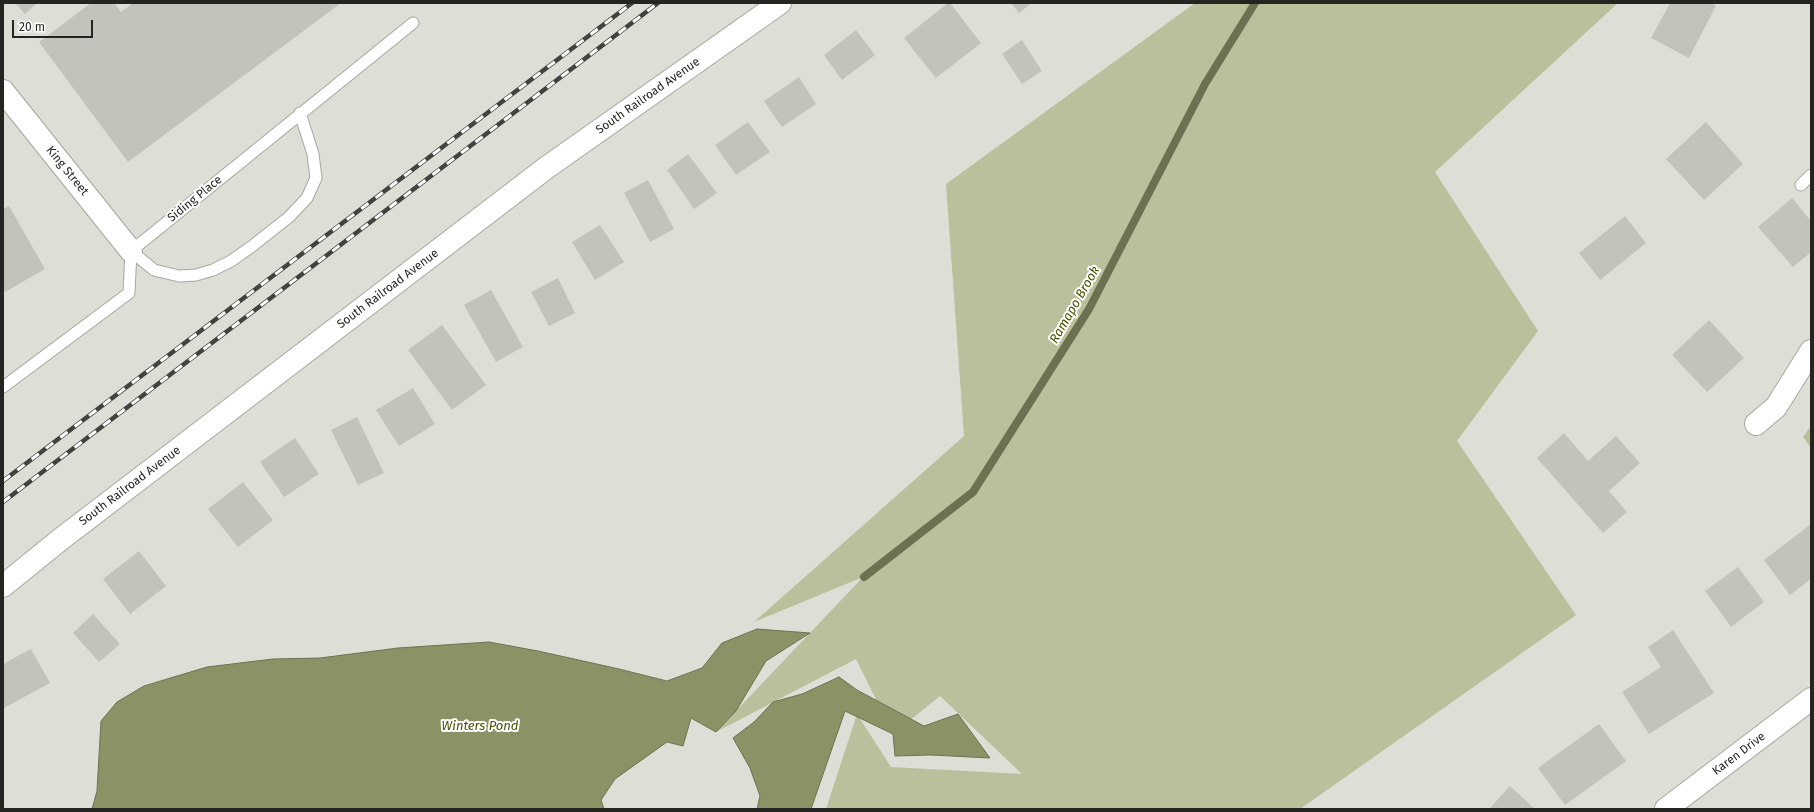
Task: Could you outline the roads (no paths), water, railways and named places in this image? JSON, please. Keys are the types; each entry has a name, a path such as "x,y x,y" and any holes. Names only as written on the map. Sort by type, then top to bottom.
{"street":[{"name":"South Railroad Avenue","path":"3,586 67,534 546,168 780,3"},
{"name":"King Street","path":"3,91 131,251"},
{"path":"1756,424 1776,407 1811,351"},
{"name":"Karen Drive","path":"1666,809 1811,699"}],"lane":[{"name":"Siding Place","path":"131,251 413,23"},
{"path":"131,251 154,270 179,276 196,275 213,270 231,261 289,217 307,198 316,178 314,154 300,113"},
{"path":"1802,185 1811,175"},
{"path":"3,387 129,292 131,251"}],"water":[{"name":"Winters Pond","path":"757,629 810,633 766,661 736,711 716,732 691,718 683,746 667,742 615,779 601,800 604,809 92,809 97,791 101,721 117,702 144,686 207,667 273,659 320,658 398,648 489,642 538,651 667,681 702,668 722,643"},
{"path":"839,677 857,690 924,726 958,714 990,758 931,755 895,756 893,734 845,711 811,809 757,809 760,796 750,768 733,738 754,722 773,702 802,694"}],"waterway":[{"name":"Ramapo Brook","path":"864,577 973,492 1089,309 1205,84 1255,3"}],"railway":[{"path":"3,481 632,3"},
{"path":"3,502 658,3"}]}
